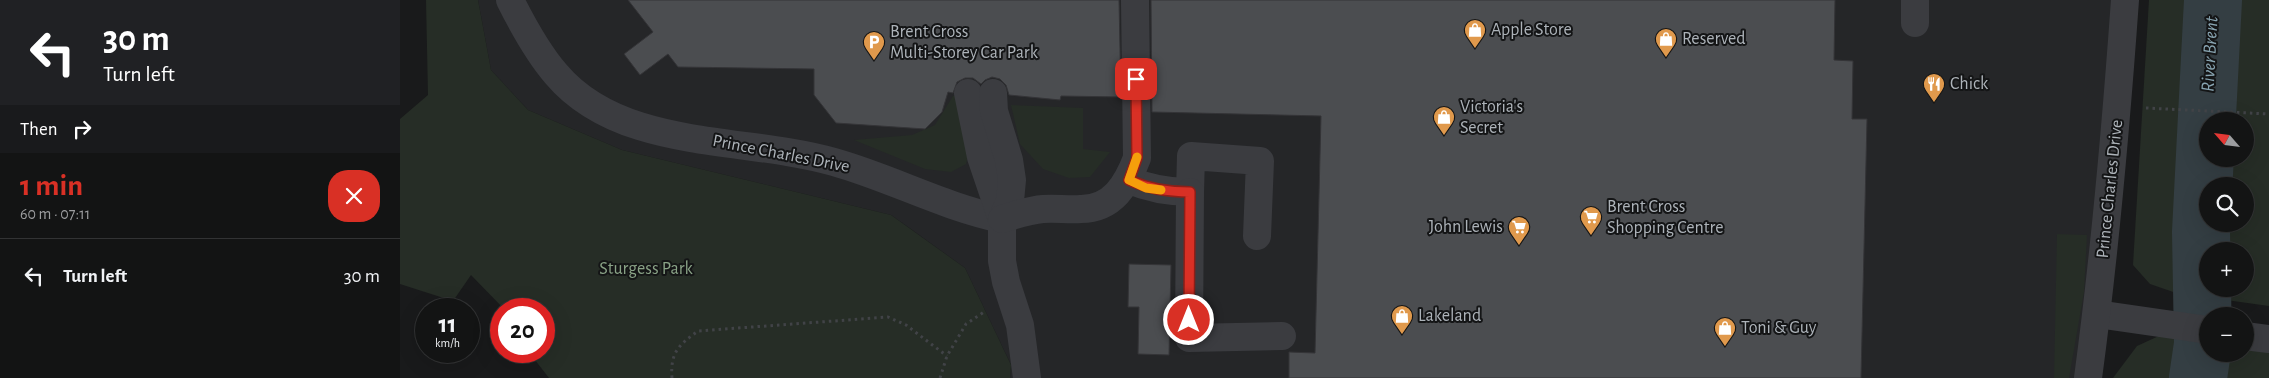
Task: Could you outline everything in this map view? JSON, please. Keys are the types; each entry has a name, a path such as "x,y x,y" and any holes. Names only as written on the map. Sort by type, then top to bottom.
{"street":[{"name":"Prince Charles Drive","path":"510,0 523,27 557,75 592,106 613,117 658,132 772,149 833,162 972,213 1002,219"},
{"path":"1002,219 1041,209 1084,210 1104,203 1118,194 1129,180 1137,158 1135,0"},
{"name":"Prince Charles Drive","path":"2088,378 2097,314 2117,111 2125,0"},
{"path":"980,93 994,111 1009,160 1012,180 1010,200 1002,219 1002,261 1020,325 1027,378"},
{"path":"1258,236 1260,161 1191,156 1189,338 1282,336"},
{"path":"1129,180 1146,188 1167,192 1190,192"},
{"path":"2097,314 2199,329"},
{"path":"2254,337 2269,339"}],"path":[{"path":"2140,108 2269,114"},
{"path":"940,378 947,356 966,324 985,312 1012,302"},
{"path":"672,378 671,366 679,346 698,331 888,317 906,325 947,356"}],"shaded area":[{"path":"478,0 2123,0 2088,378 1010,378 1011,365 965,268 915,232 891,215 622,150 528,110 491,70"}],"green space":[{"name":"Sturgess Park","path":"426,0 478,0 491,70 528,110 622,150 891,215 965,268 1011,365 1010,378 549,378 537,363 555,363 555,298 493,298 471,275 455,298 444,298 400,284 400,119 428,95"},
{"path":"2149,0 2203,0 2201,96 2182,295 2150,284 2133,265"},
{"path":"2231,0 2269,0 2269,306 2226,300 2226,297 2254,297 2254,242 2224,242 2223,232 2254,232 2254,177 2223,177 2224,168 2254,168 2254,112 2226,112"},
{"path":"957,95 969,151 966,164 951,172 925,169 854,140 912,135 935,125 953,96"},
{"path":"1011,105 1083,108 1083,149 1110,152 1090,177 1069,178 1043,169 1020,144"},
{"path":"2057,234 2087,235 2084,292 2069,378 2054,378"},
{"path":"2161,335 2188,337 2181,378 2113,378 2137,346"},
{"path":"2254,346 2269,348 2269,378 2221,378 2223,362 2254,362"}],"building":[{"name":"Brent Cross Multi-Storey Car Park","path":"628,0 1119,0 1121,97 1061,96 1060,100 1009,95 1006,85 1000,79 992,77 981,84 973,78 965,78 957,82 953,93 948,92 942,112 925,129 836,123 814,95 814,69 678,67 668,54 640,75 624,54 653,32"},
{"name":"Brent Cross Shopping Centre","path":"1151,0 1835,0 1834,60 1853,61 1852,119 1867,119 1861,378 1289,378 1289,352 1315,353 1321,116 1152,112"},
{"path":"1129,264 1171,265 1169,355 1138,354 1139,307 1128,307"}],"waterway":[{"name":"River Brent","path":"2198,378 2203,344 2201,232 2213,0"}],"slow traffic":[{"path":"1137,157 1129,180 1146,188 1161,190"}],"place":[{"name":"Apple Store","path":"1475,49"},
{"name":"Reserved","path":"1666,58"},
{"name":"Brent Cross Multi-Storey Car Park","path":"874,61"},
{"name":"Chick","path":"1934,103"},
{"name":"Victoria's Secret","path":"1444,136"},
{"name":"Brent Cross Shopping Centre","path":"1591,236"},
{"name":"John Lewis","path":"1519,246"},
{"name":"Lakeland","path":"1402,335"},
{"name":"Toni & Guy","path":"1725,347"}],"route":[{"path":"1136,79 1137,158 1129,180 1146,188 1167,192 1190,192 1189,320"}]}
